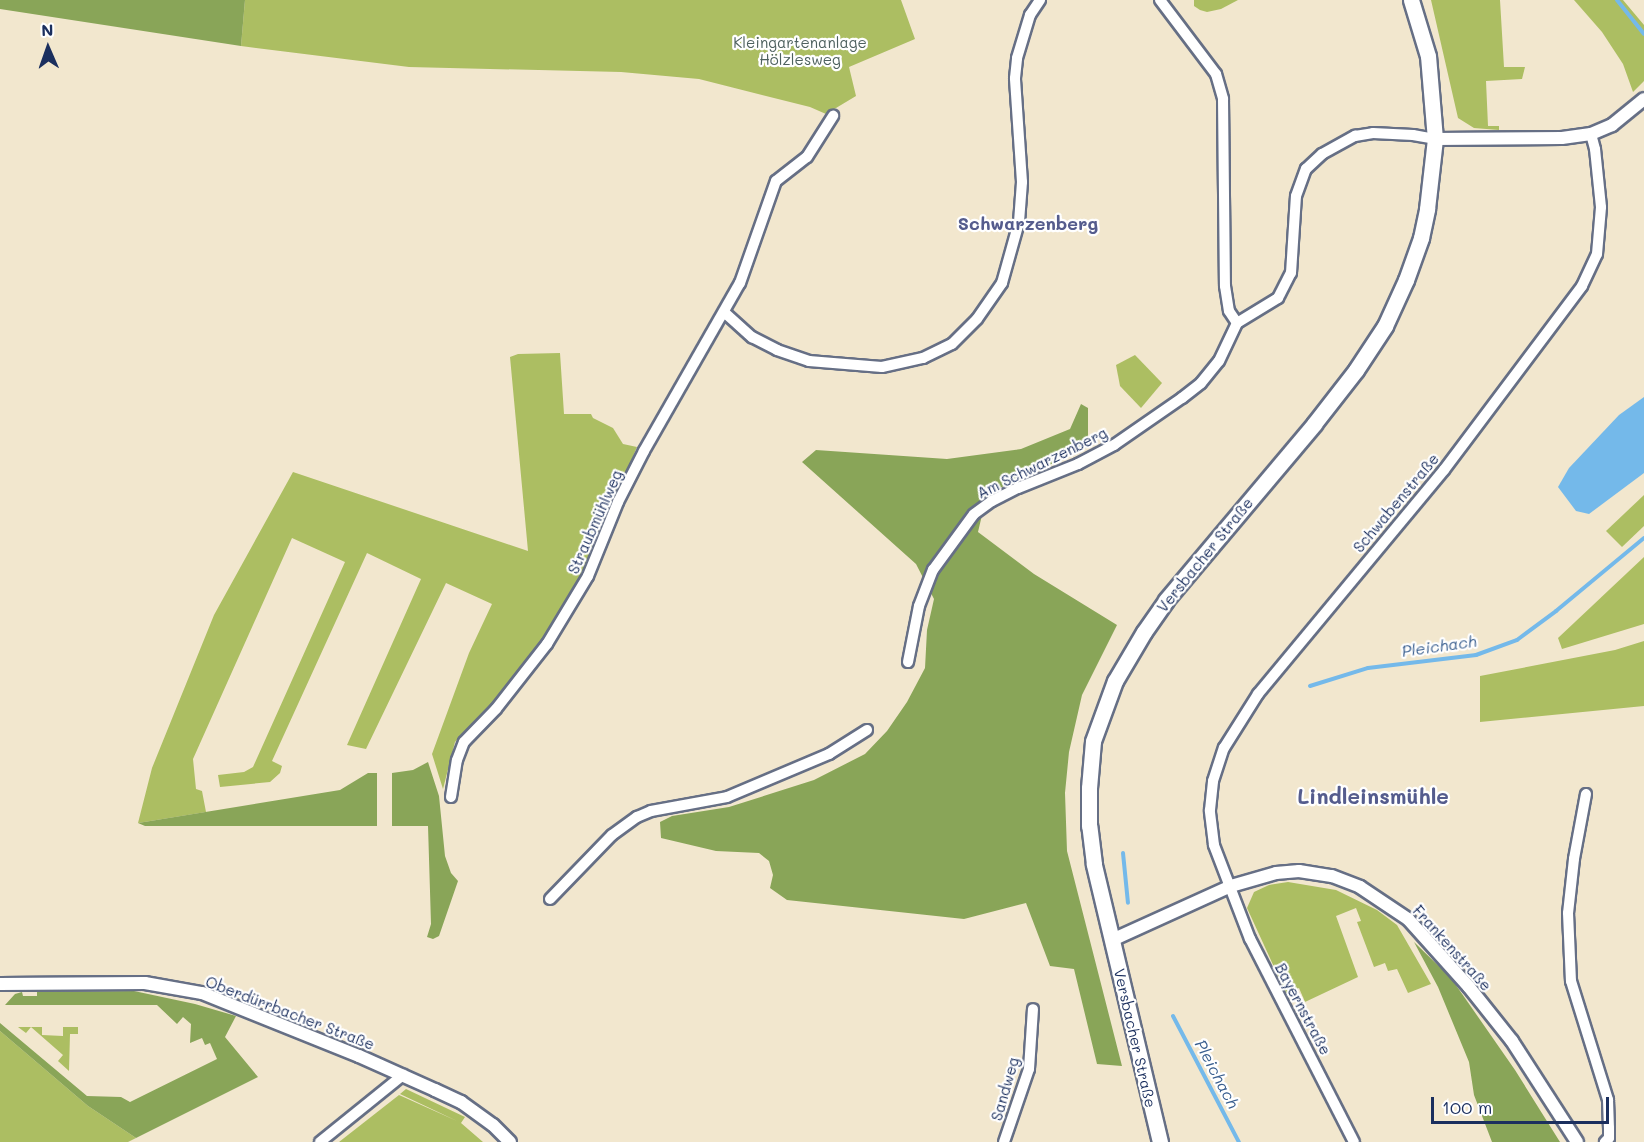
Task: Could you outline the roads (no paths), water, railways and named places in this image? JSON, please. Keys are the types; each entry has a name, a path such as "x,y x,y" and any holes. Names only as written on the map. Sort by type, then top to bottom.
{"main road":[{"name":"Versbacher Straße","path":"1160,1142 1094,864 1089,826 1093,741 1107,700 1128,656 1166,600 1314,424 1372,347 1406,280 1421,238 1432,178 1435,139 1428,56 1411,0"}],"street":[{"path":"833,116 807,157 776,181 740,283 724,312 752,337 777,350 808,361 882,366 923,358 952,344 977,320 1002,283 1018,222 1022,182 1015,78 1017,58 1030,15 1040,0"},
{"path":"1160,0 1216,74 1223,99 1225,286 1229,311 1237,323 1248,319 1278,298 1291,273 1296,196 1306,169 1322,154 1355,136 1383,134 1435,139 1562,138 1591,134 1612,125 1644,99"},
{"name":"Schwabenstraße","path":"1231,886 1214,845 1210,824 1212,789 1220,757 1258,694 1444,470 1582,286 1597,254 1601,207 1595,149 1591,134"},
{"name":"Straubmühlweg","path":"451,797 456,760 464,742 496,709 547,644 588,576 628,482 724,312"},
{"name":"Am Schwarzenberg","path":"908,662 919,606 933,570 974,514 992,501 1018,488 1078,464 1114,445 1182,398 1201,383 1219,361 1237,323"},
{"path":"550,899 612,835 637,817 651,811 727,797 836,751 867,730"},
{"path":"1586,794 1574,859 1568,913 1571,981 1608,1100 1609,1128 1605,1142"},
{"name":"Frankenstraße","path":"1112,940 1231,886 1276,873 1299,871 1332,876 1365,890 1408,919 1469,987 1512,1041 1577,1142"},
{"name":"Bayernstraße","path":"1231,886 1250,939 1354,1142"},
{"name":"Oberdürrbacher Straße","path":"0,984 146,983 202,993 403,1075 461,1102 498,1128 510,1142"},
{"name":"Sandweg","path":"1005,1142 1029,1069 1033,1009"},
{"path":"320,1142 403,1075"}],"water":[{"path":"1644,397 1644,473 1589,514 1576,511 1558,487 1569,468 1619,415"}],"waterway":[{"name":"Pleichach","path":"1617,0 1644,34"},
{"name":"Pleichach","path":"1310,686 1368,668 1476,655 1517,640 1556,611 1644,538"},
{"name":"Pleichach","path":"1123,853 1128,903"},
{"name":"Pleichach","path":"1173,1016 1239,1142"}],"district":[{"name":"Schwarzenberg","path":"1028,223"},
{"name":"Lindleinsmühle","path":"1373,796"}],"park label":[{"name":"Kleingartenanlage Hölzlesweg","path":"800,50"}]}
